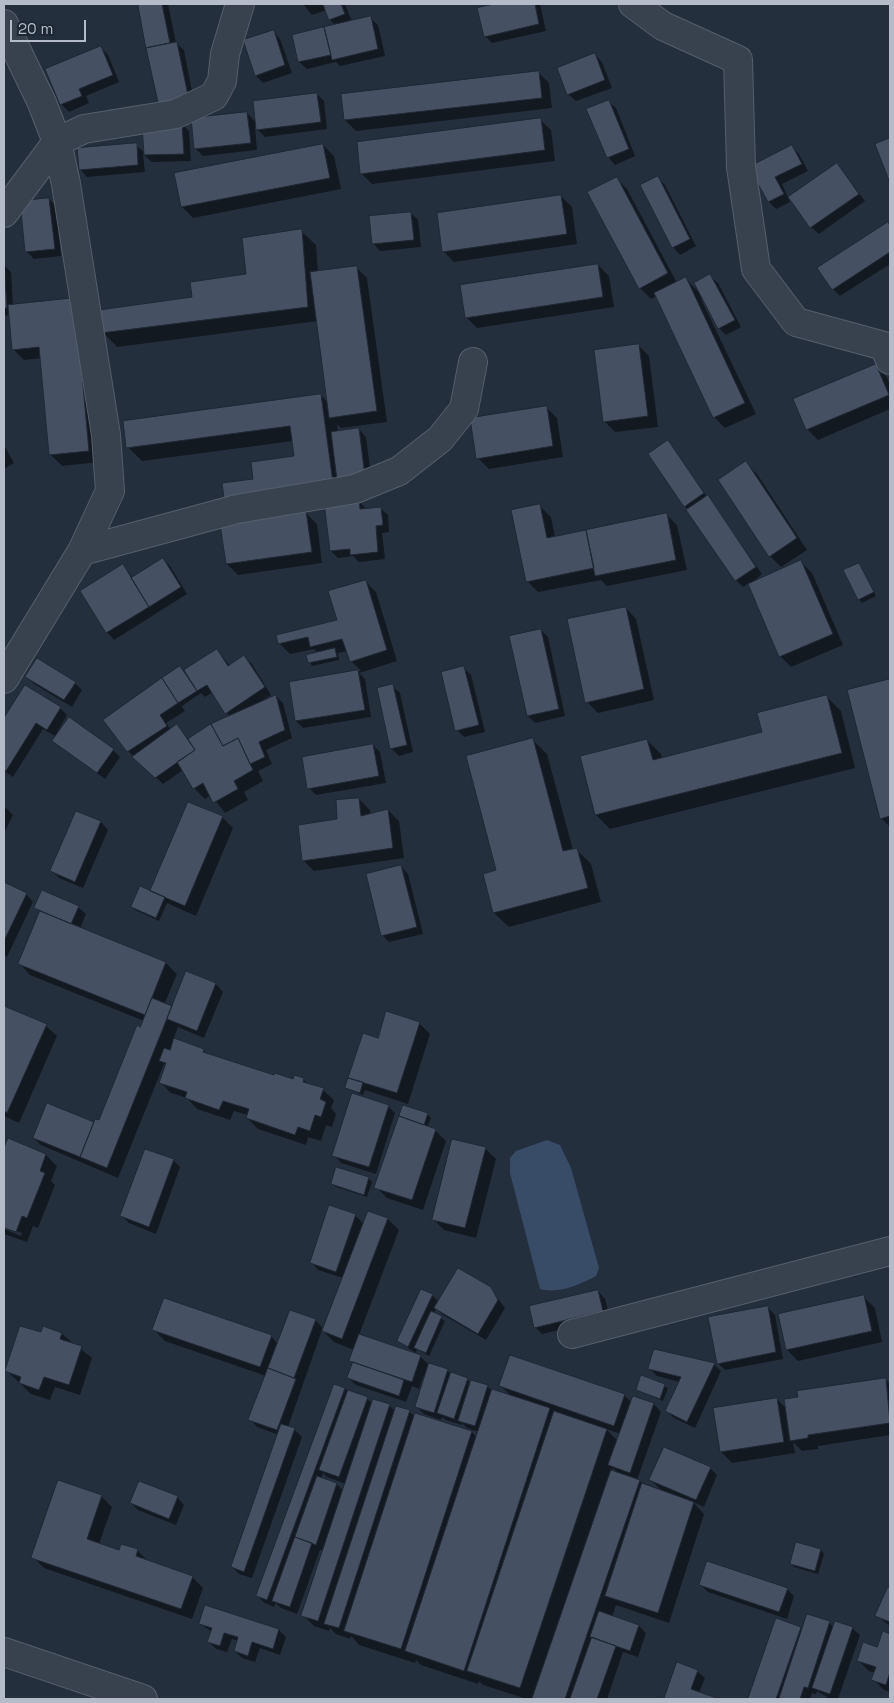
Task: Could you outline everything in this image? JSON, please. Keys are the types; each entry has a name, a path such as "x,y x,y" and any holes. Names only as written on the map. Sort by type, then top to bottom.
{"street":[{"path":"4,212 56,142 84,129 176,114 214,96 222,80 225,54 240,4"},
{"path":"633,4 663,26 738,60 741,168 756,269 796,322 884,346 890,360"},
{"path":"4,24 42,102 56,142 66,184 106,435 110,491 82,551 4,679"},
{"path":"82,551 237,509 355,489 398,471 440,439 464,409 473,362"},
{"path":"572,1334 890,1251"},
{"path":"4,1652 143,1699"}],"water":[{"path":"547,1140 560,1145 571,1168 599,1268 596,1276 576,1285 555,1290 540,1289 510,1173 510,1158 516,1151"}],"building":[{"path":"138,4 162,4 170,43 146,48"},
{"path":"323,4 341,4 345,14 329,20"},
{"path":"494,4 535,4 539,24 484,37 477,8"},
{"path":"371,16 378,49 332,60 324,27"},
{"path":"324,27 331,55 298,62 292,35"},
{"path":"274,30 285,65 255,76 243,40"},
{"path":"177,42 189,100 159,107 146,48"},
{"path":"101,46 113,75 79,89 82,96 60,105 45,69"},
{"path":"595,53 605,80 567,95 557,68"},
{"path":"539,71 542,98 344,120 341,94"},
{"path":"317,93 321,122 256,130 253,101"},
{"path":"609,100 629,149 607,158 586,109"},
{"path":"247,112 251,143 194,149 191,118"},
{"path":"541,118 545,150 360,174 357,142"},
{"path":"182,123 184,154 144,155 142,125"},
{"path":"890,138 890,183 875,144"},
{"path":"137,143 138,165 79,170 77,148"},
{"path":"323,144 330,178 181,207 174,173"},
{"path":"792,145 802,164 775,177 784,194 768,202 749,167"},
{"path":"837,163 859,194 810,228 788,197"},
{"path":"658,176 690,239 672,248 640,185"},
{"path":"617,177 668,273 639,289 587,192"},
{"path":"561,195 567,234 442,252 437,213"},
{"path":"49,198 55,249 25,252 20,201"},
{"path":"411,212 414,240 372,244 369,216"},
{"path":"888,222 890,225 890,252 832,290 817,268"},
{"path":"302,229 308,307 101,333 99,310 192,297 190,282 246,274 242,238"},
{"path":"4,263 7,308 4,308"},
{"path":"598,264 603,297 465,318 460,285"},
{"path":"357,266 377,411 329,418 310,272"},
{"path":"710,274 735,320 718,329 694,283"},
{"path":"686,277 745,403 713,418 654,293"},
{"path":"75,298 89,451 49,455 39,347 12,350 8,305"},
{"path":"639,344 648,416 603,422 594,350"},
{"path":"876,364 889,395 806,430 793,399"},
{"path":"321,394 333,483 224,498 222,483 253,479 251,462 294,456 290,426 126,448 123,421"},
{"path":"547,406 553,446 476,459 470,418"},
{"path":"359,428 365,476 337,480 331,432"},
{"path":"668,440 704,493 684,507 648,454"},
{"path":"746,461 797,538 769,557 718,480"},
{"path":"708,495 756,567 735,581 686,510"},
{"path":"359,499 360,509 381,507 383,525 376,526 378,552 350,555 350,549 330,551 324,503"},
{"path":"540,504 547,538 586,530 594,568 526,582 511,510"},
{"path":"306,511 312,552 226,564 220,524"},
{"path":"667,513 676,560 595,576 586,530"},
{"path":"163,558 181,587 149,607 131,578"},
{"path":"801,560 833,634 779,657 748,584"},
{"path":"859,563 874,592 858,600 843,570"},
{"path":"123,564 149,607 106,633 80,591"},
{"path":"366,580 387,650 350,662 342,639 310,647 308,637 278,644 276,635 337,620 328,591"},
{"path":"626,607 644,689 585,703 567,619"},
{"path":"541,629 559,709 527,716 509,636"},
{"path":"335,648 337,657 308,663 306,655"},
{"path":"217,649 228,666 244,655 265,687 225,714 207,685 197,691 184,670"},
{"path":"37,658 76,682 64,700 25,677"},
{"path":"180,666 197,691 178,703 162,678"},
{"path":"464,666 479,725 455,731 441,672"},
{"path":"358,670 365,710 295,721 289,682"},
{"path":"162,678 178,703 160,715 167,726 127,752 103,720"},
{"path":"890,679 890,816 880,819 847,690"},
{"path":"393,684 407,745 390,749 377,688"},
{"path":"25,685 61,707 47,730 36,723 6,771 4,770 4,718"},
{"path":"276,695 285,730 259,742 265,757 250,764 238,738 223,746 211,724"},
{"path":"827,695 842,753 595,815 580,756 647,739 653,760 762,732 757,713"},
{"path":"69,717 114,749 97,773 52,741"},
{"path":"177,724 195,750 155,778 132,757"},
{"path":"211,724 223,746 238,738 253,770 234,781 238,789 213,803 203,783 193,789 177,762 195,750 188,739"},
{"path":"533,738 563,851 577,848 588,888 493,913 483,874 496,870 466,756"},
{"path":"373,744 379,776 307,789 302,757"},
{"path":"359,798 361,816 388,809 393,848 302,861 298,825 337,819 336,800"},
{"path":"188,802 223,816 185,906 150,891"},
{"path":"76,811 101,821 75,882 50,871"},
{"path":"401,865 417,927 381,936 366,874"},
{"path":"4,882 27,893 4,941"},
{"path":"140,886 165,897 156,918 131,907"},
{"path":"42,890 79,906 71,924 34,908"},
{"path":"40,911 166,962 145,1015 18,964"},
{"path":"186,971 216,983 197,1031 167,1019"},
{"path":"152,998 172,1006 107,1168 80,1157 95,1119 99,1120 137,1025 140,1027"},
{"path":"4,1006 47,1024 7,1113 4,1111"},
{"path":"386,1011 420,1022 397,1093 348,1078 363,1033 378,1038"},
{"path":"174,1038 204,1049 203,1052 274,1075 275,1073 293,1079 294,1075 304,1078 303,1082 324,1088 320,1099 326,1102 321,1117 315,1115 310,1131 298,1127 295,1135 246,1118 249,1109 223,1101 219,1110 185,1098 187,1092 159,1083 166,1063 159,1061 164,1048 170,1050"},
{"path":"348,1078 363,1082 360,1093 345,1088"},
{"path":"352,1093 389,1105 369,1167 332,1156"},
{"path":"47,1103 94,1122 80,1157 33,1138"},
{"path":"403,1105 428,1113 424,1125 399,1116"},
{"path":"399,1116 436,1129 412,1200 374,1188"},
{"path":"8,1138 46,1154 40,1171 45,1173 27,1218 22,1216 16,1232 4,1228 4,1148"},
{"path":"452,1139 486,1147 465,1228 432,1220"},
{"path":"145,1149 174,1159 149,1227 120,1216"},
{"path":"336,1167 369,1177 364,1195 331,1184"},
{"path":"329,1205 356,1214 336,1272 310,1263"},
{"path":"368,1211 388,1218 342,1339 322,1331"},
{"path":"458,1268 491,1287 498,1300 478,1334 434,1308"},
{"path":"421,1289 433,1294 408,1347 397,1341"},
{"path":"598,1290 603,1311 534,1328 529,1306"},
{"path":"864,1295 872,1331 786,1350 778,1314"},
{"path":"164,1298 272,1335 260,1367 152,1330"},
{"path":"768,1306 776,1352 717,1364 708,1317"},
{"path":"290,1310 316,1319 294,1378 268,1368"},
{"path":"431,1311 442,1316 426,1353 414,1348"},
{"path":"20,1326 41,1332 43,1326 62,1333 60,1339 82,1346 69,1385 44,1377 39,1390 19,1383 21,1377 5,1371"},
{"path":"359,1334 421,1355 412,1382 349,1361"},
{"path":"654,1349 715,1363 687,1422 665,1411 681,1377 648,1369"},
{"path":"510,1355 625,1394 614,1426 499,1386"},
{"path":"353,1362 404,1380 399,1396 347,1378"},
{"path":"429,1363 448,1369 434,1413 415,1407"},
{"path":"268,1368 296,1379 277,1430 248,1420"},
{"path":"451,1372 468,1378 454,1419 437,1413"},
{"path":"641,1375 665,1384 660,1399 636,1390"},
{"path":"886,1378 890,1423 808,1435 808,1438 790,1441 784,1399 798,1397 797,1391"},
{"path":"471,1380 488,1385 475,1426 458,1421"},
{"path":"334,1384 345,1388 267,1600 256,1596"},
{"path":"492,1389 550,1408 464,1671 405,1651"},
{"path":"348,1390 368,1397 339,1477 319,1470"},
{"path":"633,1396 654,1403 630,1473 608,1465"},
{"path":"777,1398 784,1442 720,1452 713,1408"},
{"path":"373,1399 390,1404 318,1621 301,1616"},
{"path":"396,1406 410,1410 339,1628 324,1624"},
{"path":"554,1411 607,1429 520,1688 467,1671"},
{"path":"415,1413 472,1431 401,1649 344,1631"},
{"path":"281,1424 295,1428 244,1572 231,1567"},
{"path":"664,1447 711,1467 696,1500 649,1480"},
{"path":"611,1470 640,1480 565,1699 532,1699"},
{"path":"317,1476 337,1483 316,1545 295,1537"},
{"path":"58,1480 102,1495 87,1539 119,1550 121,1544 138,1549 136,1556 193,1576 181,1609 31,1558"},
{"path":"139,1481 178,1496 169,1519 130,1503"},
{"path":"642,1483 694,1502 658,1613 605,1596"},
{"path":"295,1537 312,1543 290,1607 272,1601"},
{"path":"796,1542 821,1549 815,1571 790,1564"},
{"path":"707,1561 788,1588 779,1612 699,1585"},
{"path":"888,1587 890,1588 890,1622 875,1616"},
{"path":"205,1605 279,1629 273,1649 252,1642 248,1656 234,1651 238,1637 224,1633 220,1646 207,1642 212,1628 199,1624"},
{"path":"599,1611 639,1625 630,1651 590,1637"},
{"path":"807,1614 830,1621 808,1688 804,1687 800,1699 779,1699"},
{"path":"776,1618 801,1627 776,1699 748,1699"},
{"path":"835,1621 853,1627 830,1694 812,1688"},
{"path":"883,1631 890,1634 890,1672 886,1685 871,1680 876,1667 857,1661 863,1642 877,1647"},
{"path":"592,1637 616,1646 597,1699 570,1699"},
{"path":"677,1662 698,1670 691,1689 719,1699 664,1699"}]}
